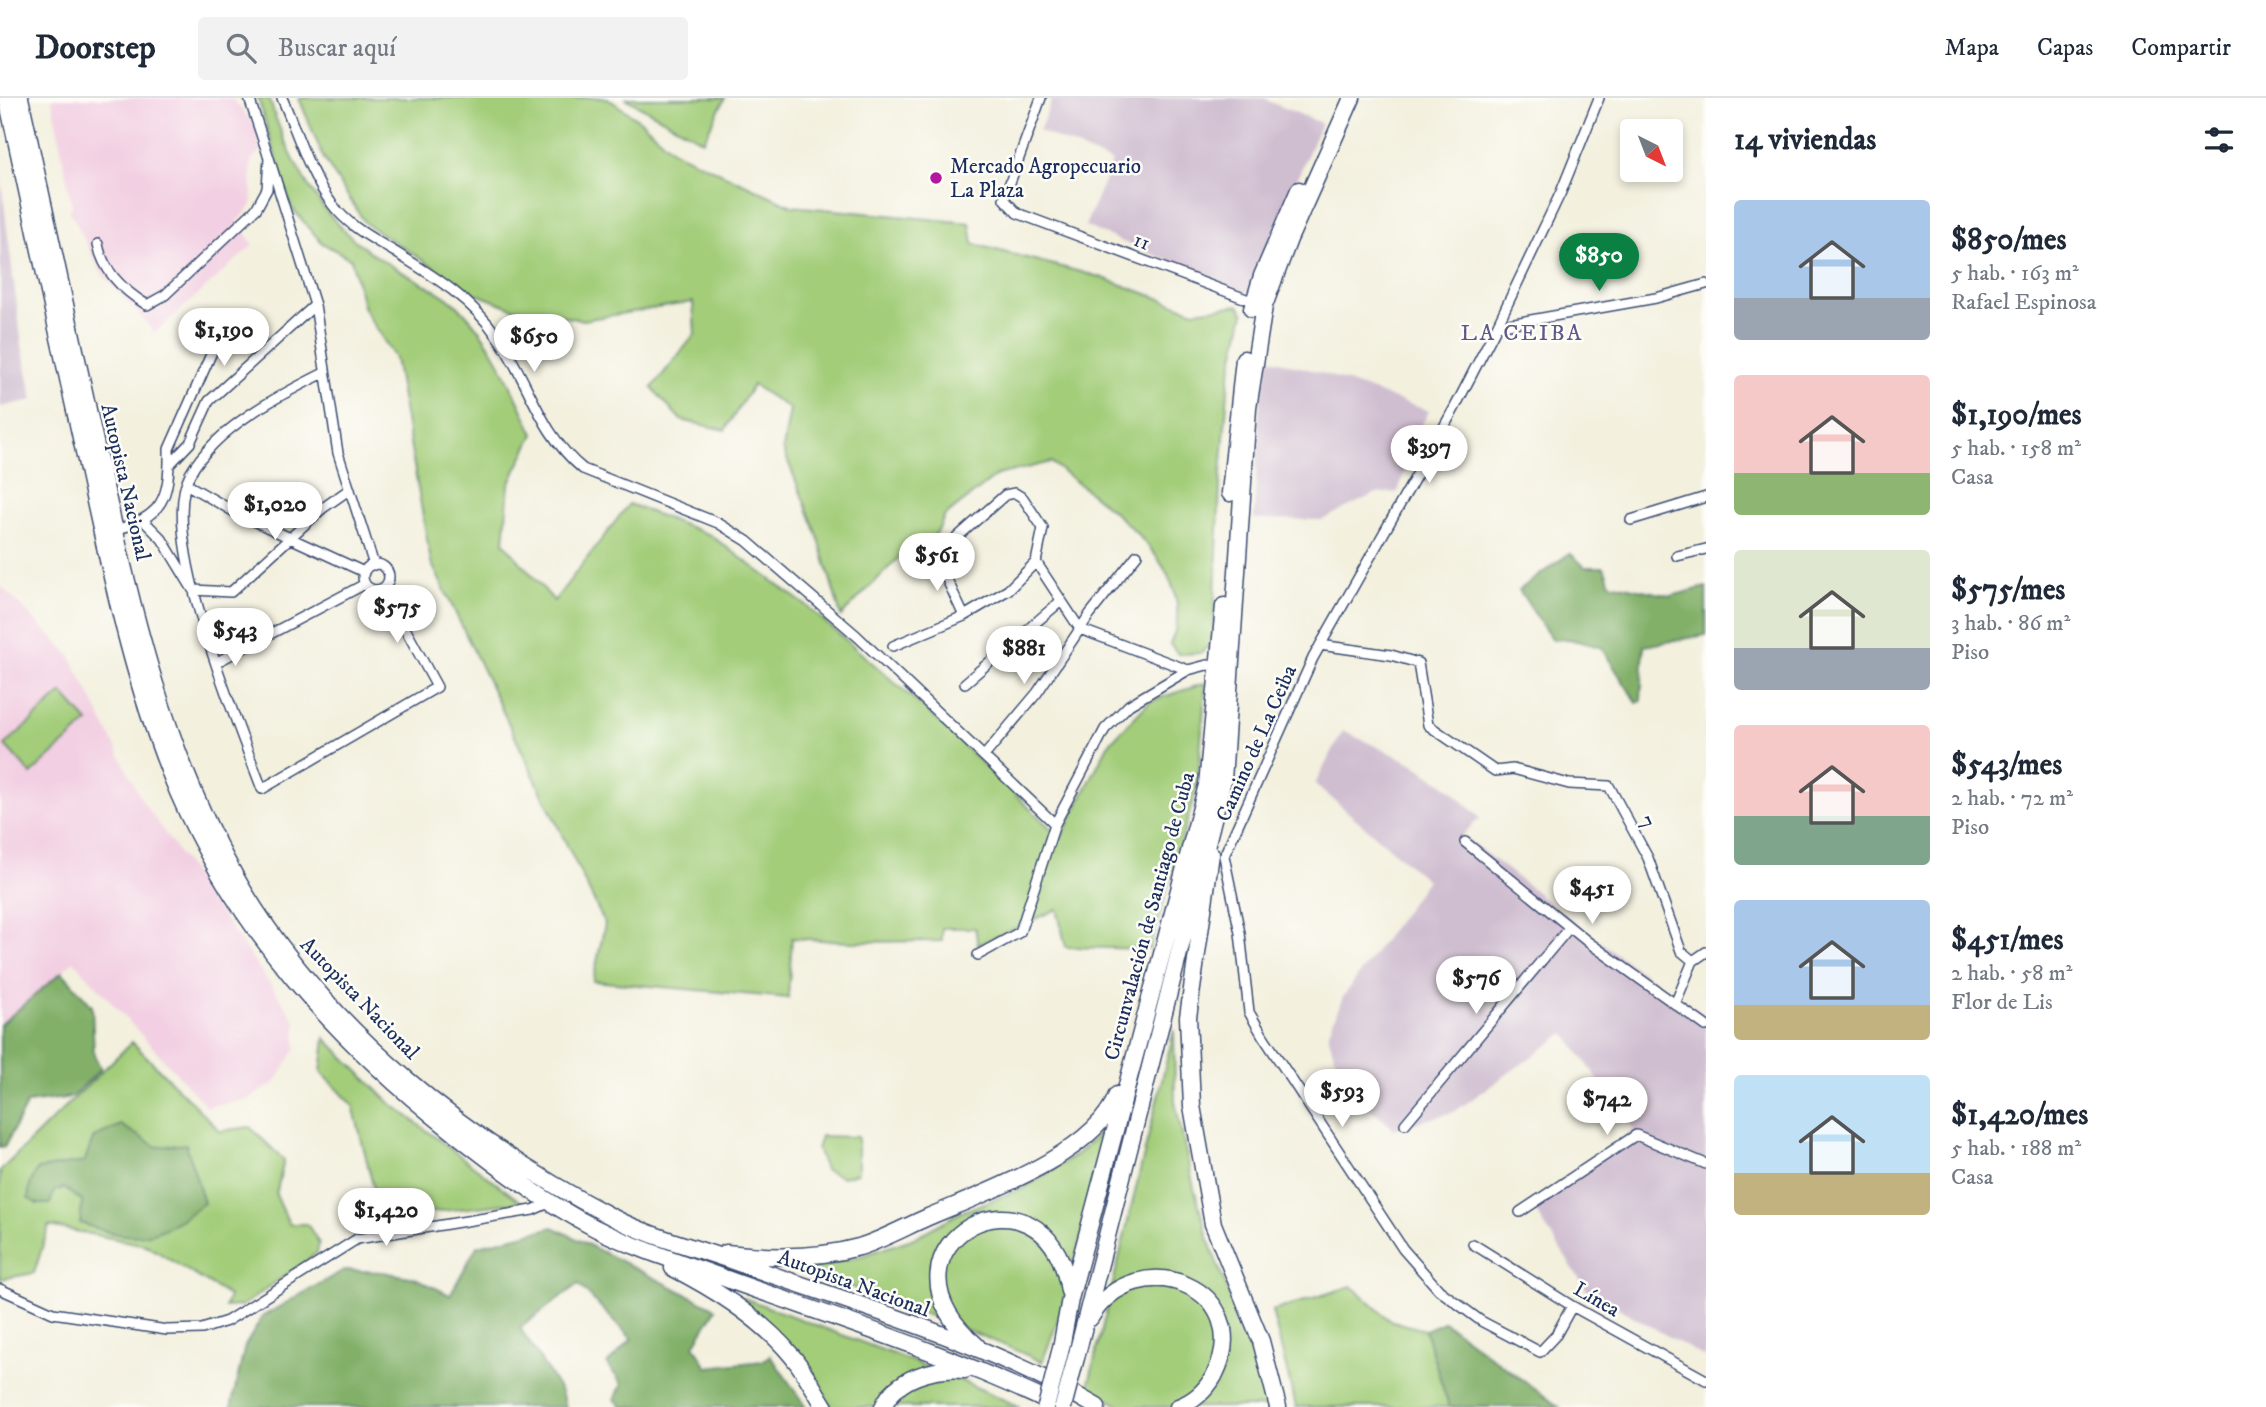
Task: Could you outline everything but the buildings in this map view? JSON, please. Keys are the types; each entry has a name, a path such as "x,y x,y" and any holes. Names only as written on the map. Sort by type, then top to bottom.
{"highway":[{"name":"Autopista Nacional","path":"6,98 100,524 148,708 178,793 230,891 272,955 301,989 395,1085 478,1151 552,1202 596,1228 657,1253 1001,1378 1062,1407"},
{"name":"Autopista Nacional","path":"20,98 115,530 156,690 197,798 242,887 281,946 318,991 366,1039 465,1125 521,1165 618,1220 984,1352 1097,1407"},
{"path":"1329,135 1339,98"},
{"path":"1329,135 1352,98"},
{"name":"Circunvalación de Santiago de Cuba","path":"1062,1407 1215,783 1226,666 1236,407 1259,304 1278,237 1329,135"},
{"path":"1215,783 1212,854 1188,1017 1192,1106 1213,1224 1261,1341 1278,1407"},
{"name":"Circunvalación de Santiago de Cuba","path":"1046,1407 1070,1298 1149,1003 1215,783"},
{"path":"695,1248 786,1258 859,1247 1013,1181 1065,1152 1102,1120 1114,1102 1149,1003"},
{"path":"984,1352 957,1328 944,1308 937,1288 948,1247 961,1231 974,1222 992,1217 1010,1218 1027,1223 1040,1232 1059,1255 1066,1269 1070,1298"},
{"path":"596,1228 708,1286 748,1314 792,1356 825,1407"},
{"path":"1083,1329 1098,1305 1125,1284 1135,1281 1172,1278 1185,1283 1210,1301 1221,1318 1222,1360 1199,1395 1178,1407"},
{"path":"883,1407 901,1385 922,1375 948,1368 1001,1378"}],"street":[{"path":"249,98 315,305 338,453 374,565"},
{"path":"282,98 316,177 331,204 354,227 468,301 498,336 546,427 568,456 583,469 718,523 747,541 857,636 1055,824"},
{"name":"11","path":"1041,98 1004,200 1017,213 1259,304"},
{"name":"Camino de La Ceiba","path":"1572,1306 1556,1335 1540,1352 1481,1321 1439,1290 1403,1249 1249,1012 1240,933 1224,856 1320,645 1447,421 1497,326 1561,192 1599,98"},
{"path":"99,244 101,260 127,293 146,305 165,295 256,209 267,189 269,158"},
{"path":"1497,326 1656,298 1706,284"},
{"path":"170,464 190,443 209,401 315,305"},
{"path":"115,530 156,513 160,506 170,464 169,449 216,343 217,316"},
{"path":"324,373 246,418 204,452 186,484 180,513 184,555 193,590 262,789 437,687 383,588"},
{"path":"186,484 233,511 364,572"},
{"path":"193,590 231,592 323,508 350,489"},
{"path":"893,646 964,617 1008,590 1036,562 1043,528 1023,498 1014,493 1005,495 936,556 964,617"},
{"path":"1631,520 1706,497"},
{"path":"142,520 162,539 193,590"},
{"path":"1677,556 1706,549"},
{"path":"985,755 1037,693 1080,629 1137,555"},
{"path":"1036,562 1080,629 1188,670"},
{"path":"364,572 374,565 382,566 388,572 388,581 383,588 375,590 365,584"},
{"path":"364,572 365,584"},
{"path":"217,662 365,584"},
{"path":"965,682 1061,601"},
{"name":"7","path":"1320,645 1391,655 1418,663 1431,728 1495,771 1513,769 1569,784 1609,786 1648,858 1681,951 1693,961"},
{"path":"978,955 1020,932 1055,824 1105,729 1129,705 1188,670 1206,665 1226,666"},
{"path":"1465,842 1569,928 1706,1026"},
{"path":"1212,854 1226,875"},
{"path":"1405,1124 1569,928"},
{"path":"1675,1004 1693,961 1706,952"},
{"path":"1520,1212 1636,1135 1706,1164"},
{"path":"0,1289 53,1313 167,1330 202,1329 236,1316 357,1239 534,1210 552,1202"},
{"name":"Línea","path":"1473,1244 1572,1306 1706,1380"}],"shaded area":[{"path":"231,98 256,126 261,150 251,160 252,205 238,221 253,245 155,333 102,274 69,210 72,208 52,100"},
{"path":"1053,98 1269,98 1268,101 1321,123 1248,294 1085,226 1112,162 1039,131"},
{"path":"0,173 22,346 33,400 0,407"},
{"path":"1262,356 1322,373 1429,411 1416,436 1398,492 1374,494 1322,520 1254,519"},
{"path":"0,585 70,655 143,802 296,1021 296,1048 275,1083 246,1100 207,1107 74,961 0,1025"},
{"path":"1343,731 1412,763 1453,791 1480,818 1462,835 1627,962 1706,1016 1706,1358 1587,1290 1532,1206 1634,1130 1565,1033 1454,1112 1394,1129 1343,1086 1328,1034 1343,997 1427,880 1315,784"}],"green space":[{"path":"258,98 269,98 298,168 311,190 342,228 382,260 436,290 455,304 475,324 494,354 534,434 509,484 504,543 554,601 629,504 710,535 808,607 924,708 1061,838 1108,745 1150,701 1206,683 1197,787 1150,949 1066,947 1057,909 978,945 975,928 942,928 942,941 849,942 792,938 788,998 593,981 605,924 431,562 395,358 364,309 351,259 322,243 291,207"},
{"path":"299,98 607,98 642,122 673,151 792,206 970,223 973,244 1100,277 1194,311 1239,305 1244,313 1229,379 1220,485 1213,642 1201,653 1178,654 1170,644 1177,616 1174,589 1161,564 1143,540 1120,518 1051,462 997,475 944,517 938,531 923,548 906,550 841,616 818,536 783,449 790,409 753,385 725,430 681,420 652,388 695,334 693,302 583,320 513,308 474,293 365,223 324,159"},
{"path":"625,98 725,98 703,141"},
{"path":"1570,553 1585,567 1604,567 1610,583 1671,596 1706,587 1706,635 1644,646 1641,700 1637,703 1601,647 1569,639 1552,640 1519,590"},
{"path":"62,693 88,722 31,774 5,745"},
{"path":"62,972 92,1006 94,1055 101,1069 72,1097 27,1103 5,1146 0,1147 0,1025"},
{"path":"1174,1030 1175,1102 1194,1188 1211,1247 1258,1371 1268,1407 1122,1407 1088,1387"},
{"path":"325,1038 389,1102 521,1202 381,1218 353,1105 321,1072"},
{"path":"132,1042 220,1131 250,1127 284,1160 276,1195 289,1224 307,1224 319,1243 317,1253 242,1306 225,1307 229,1296 146,1245 49,1226 34,1273 0,1279 0,1171"},
{"path":"121,1125 157,1147 186,1144 204,1203 159,1231 132,1236 80,1223 82,1201 64,1188 54,1191 50,1204 37,1204 28,1198 30,1184 38,1169 84,1162 94,1137"},
{"path":"1107,1127 1065,1302 1042,1362 951,1324 797,1267 855,1258 912,1239 961,1212 1026,1187 1077,1154"},
{"path":"821,1136 858,1137 858,1173 843,1177 825,1170 817,1149"},
{"path":"553,1227 716,1309 694,1345 707,1367 763,1361 770,1355 806,1407 622,1407 615,1399 622,1384 607,1364 632,1339 578,1284 520,1328 561,1392 566,1407 231,1407 245,1346 263,1316 344,1270 383,1272 415,1278 450,1295 477,1246"},
{"path":"1352,1286 1389,1320 1425,1330 1449,1407 1296,1407 1272,1311"},
{"path":"725,1291 946,1374 1020,1407 832,1407"},
{"path":"1444,1322 1559,1407 1449,1407 1425,1330"}],"place":[{"name":"Mercado Agropecuario La Plaza","path":"936,178"}],"district":[{"name":"LA CEIBA","path":"1522,332"}]}
